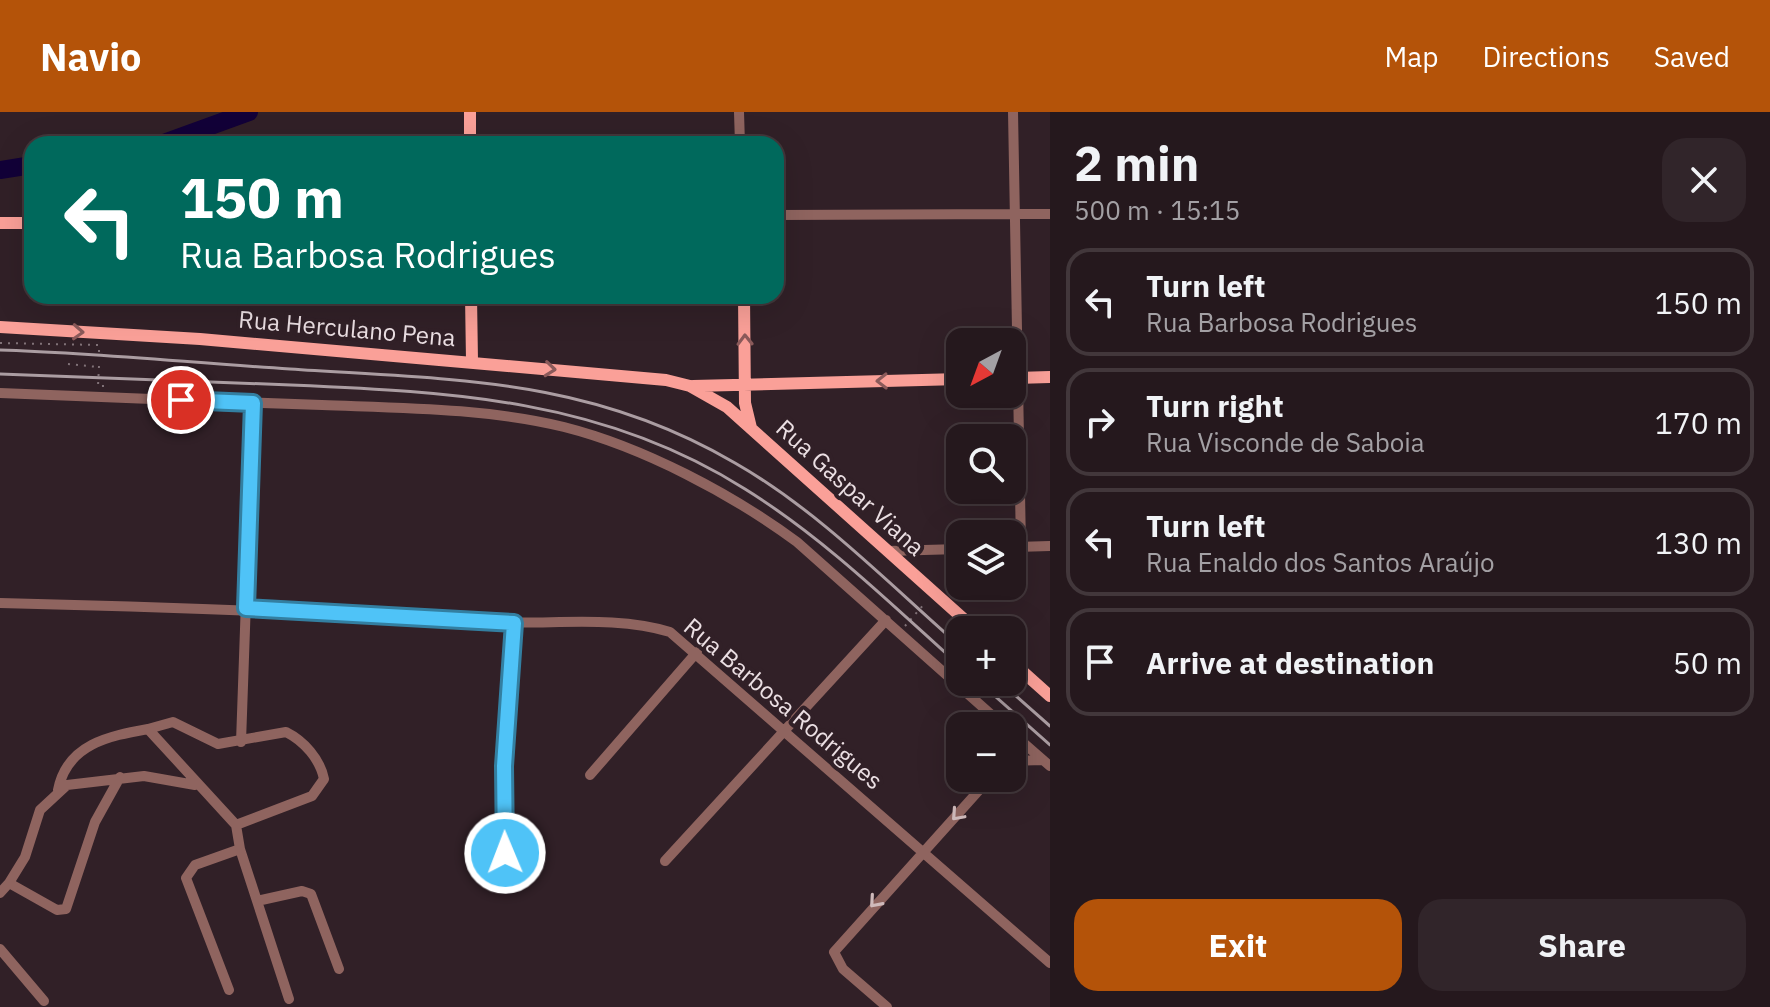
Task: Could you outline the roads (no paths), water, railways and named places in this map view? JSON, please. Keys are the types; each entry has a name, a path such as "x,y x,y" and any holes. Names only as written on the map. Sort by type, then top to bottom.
{"main road":[{"path":"470,112 470,136"},
{"path":"0,223 24,223"},
{"path":"471,304 472,361"},
{"path":"744,304 746,413 751,429"},
{"name":"Rua Herculano Pena","path":"0,327 472,361 666,380 690,386"},
{"path":"1026,378 1050,377"},
{"path":"690,386 946,379"},
{"name":"Rua Gaspar Viana","path":"690,386 727,407 960,616"},
{"path":"1026,675 1050,696"}],"street":[{"path":"739,112 740,136"},
{"path":"1013,112 1015,328"},
{"path":"784,215 1050,214"},
{"path":"0,393 411,408 536,422 578,431 705,484 765,518 988,712"},
{"path":"241,742 253,403"},
{"path":"1015,408 1016,520"},
{"path":"1026,547 1050,546"},
{"path":"888,551 946,549"},
{"name":"Rua Barbosa Rodrigues","path":"0,603 246,608 657,628 670,632 697,652 1050,963"},
{"path":"665,861 886,620"},
{"path":"505,853 504,766 514,623"},
{"path":"590,775 697,652"},
{"path":"0,893 25,857 40,810 58,790 69,765 91,743 104,737 173,722 218,744 286,732 309,751 322,767 324,779 312,796 236,825"},
{"path":"148,729 196,786 236,825 240,849 289,999"},
{"path":"1026,746 1046,763"},
{"path":"1026,762 1046,763"},
{"path":"58,790 120,777 144,776 196,786"},
{"path":"9,883 57,910 66,909 95,822 120,777"},
{"path":"887,1007 835,957 834,952 977,792"},
{"path":"229,990 186,878 195,865 240,849"},
{"path":"257,901 302,891 311,894 339,969"},
{"path":"0,949 44,1001"}],"waterway":[{"path":"183,136 249,112"},
{"path":"0,170 24,166"}],"railway":[{"path":"0,350 408,376 518,388 573,398 680,435 766,482 824,525 946,633"},
{"path":"0,374 410,392 468,397 582,418 637,436 691,459 745,489 830,550 946,653"},
{"path":"995,696 1050,745"},
{"path":"1016,696 1050,726"}]}
